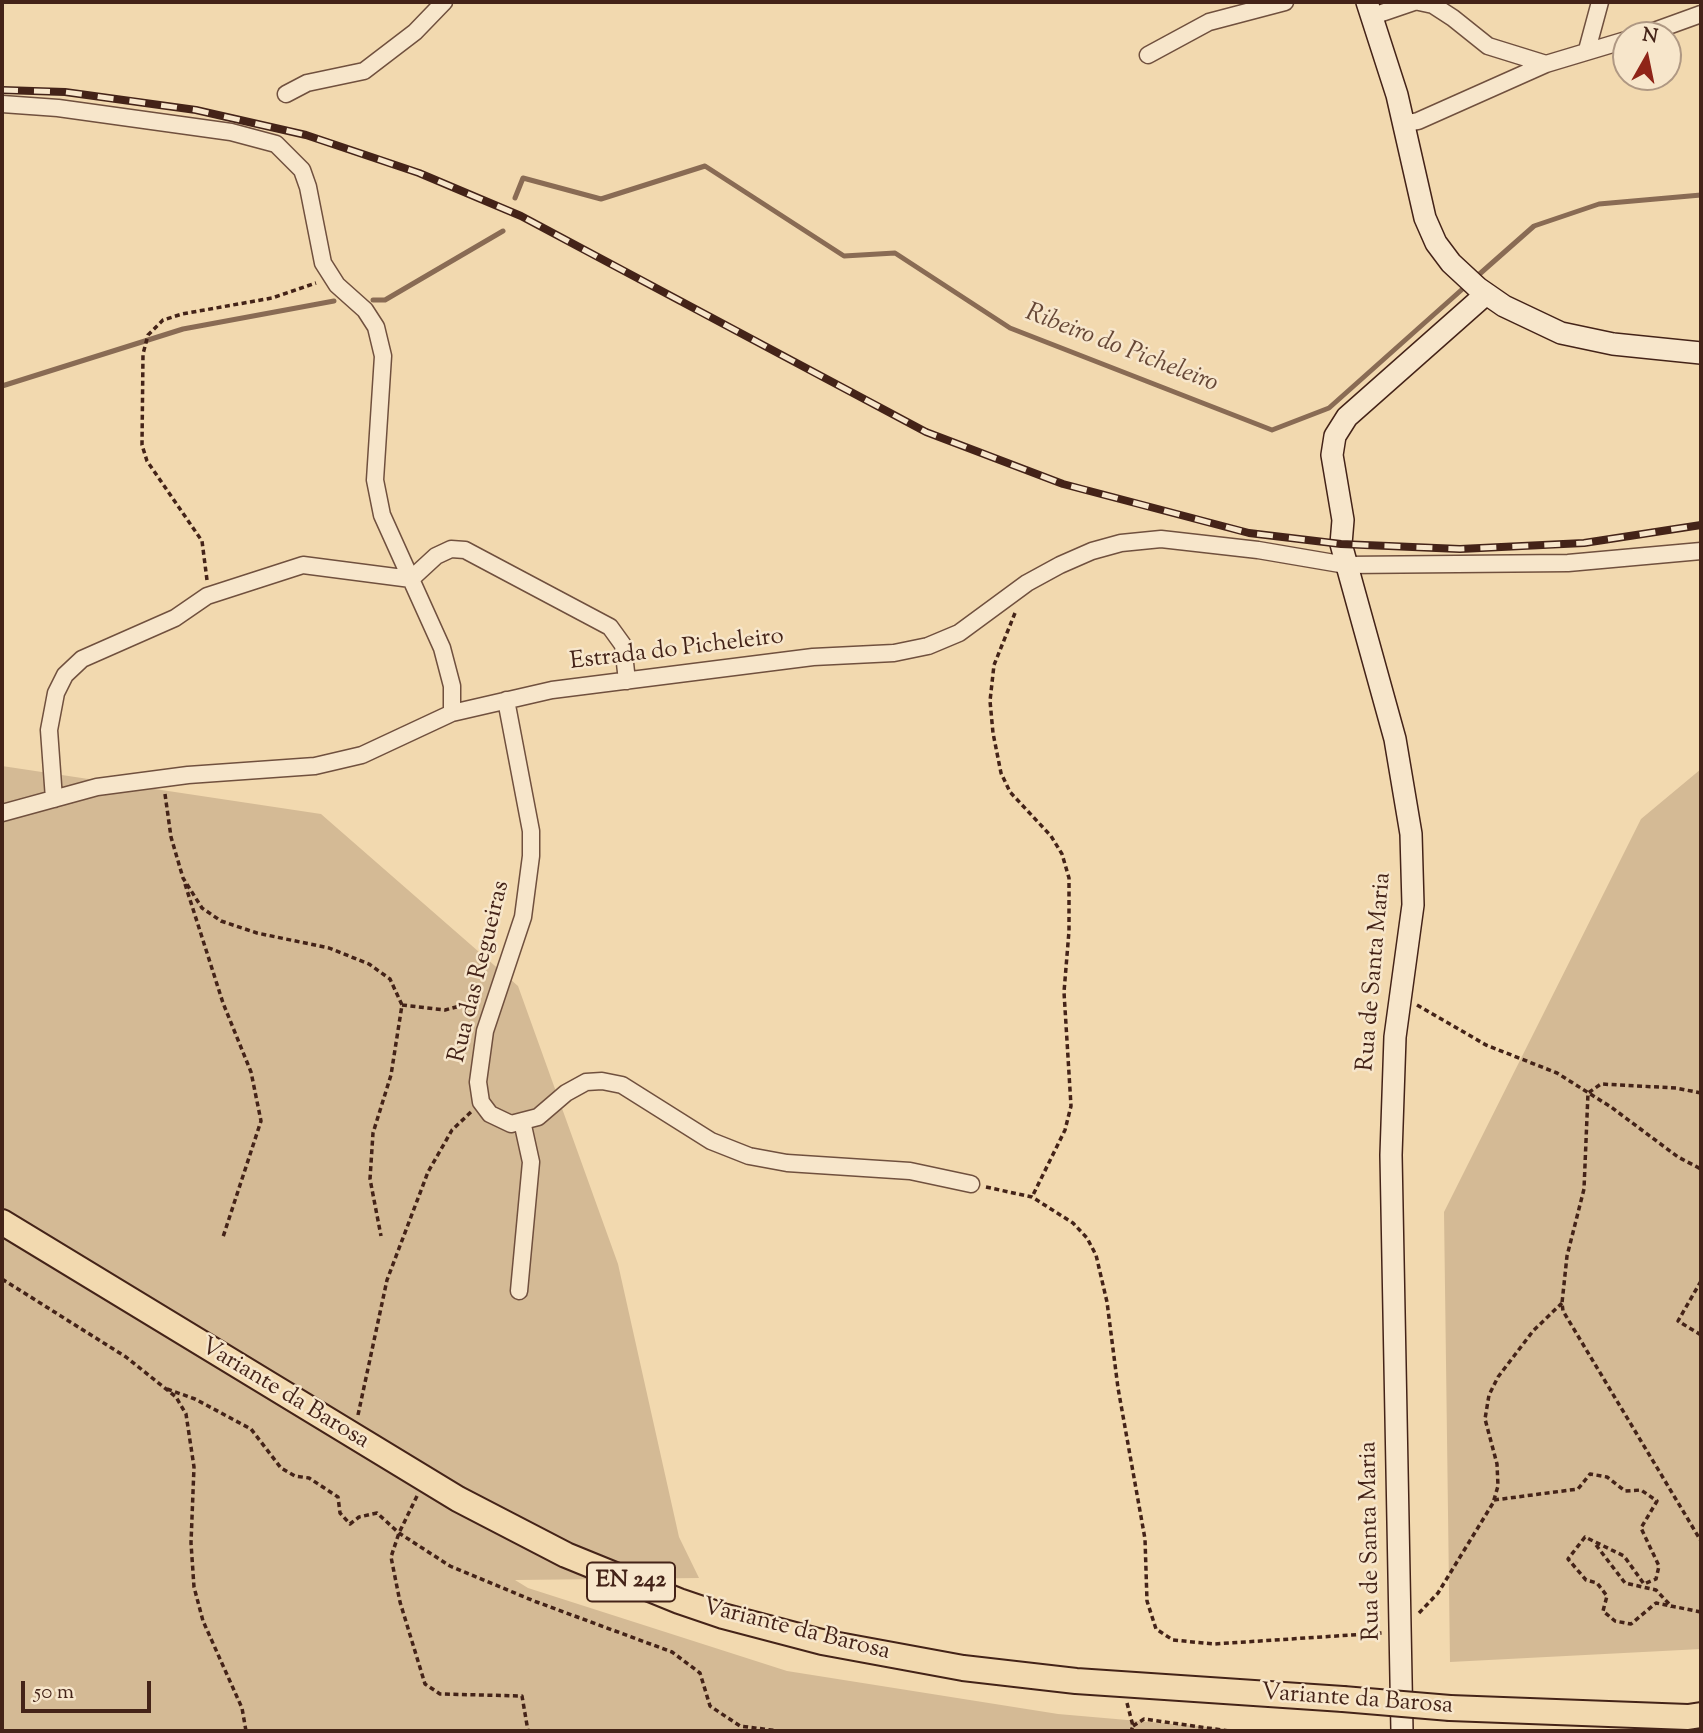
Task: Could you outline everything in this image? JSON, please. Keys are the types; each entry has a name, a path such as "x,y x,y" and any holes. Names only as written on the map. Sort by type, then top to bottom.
{"main road":[{"name":"Variante da Barosa","path":"2,1222 353,1438 502,1523 566,1555 678,1601 767,1629 882,1654 1003,1673 1450,1708 1697,1718"}],"street":[{"path":"286,94 307,83 364,71 415,32 444,2"},
{"path":"1148,55 1209,22 1286,2"},
{"path":"1546,64 1488,46 1433,5 1417,2 1370,9 1403,124 1425,218 1436,243 1462,273 1482,291 1524,317 1571,336 1614,344 1701,353"},
{"path":"1587,50 1600,2"},
{"path":"1682,21 1701,14"},
{"path":"1403,124 1418,121 1546,64 1612,44"},
{"path":"2,104 58,108 231,132 276,144 302,170 323,262 332,277 365,310 376,327 383,356 375,480 382,515 442,648 452,687 452,713"},
{"name":"Rua de Santa Maria","path":"1402,1731 1391,1155 1392,1081 1400,995 1413,905 1411,834 1395,739 1341,544 1341,507 1332,455 1335,436 1362,402 1482,291"},
{"name":"Estrada do Picheleiro","path":"2,813 97,787 162,778 315,766 362,755 452,713 552,690 813,657 894,653 928,646 959,633 1027,583 1091,551 1121,543 1161,539 1258,550 1346,565 1568,563 1701,551"},
{"path":"411,579 436,556 451,549 465,550 610,627 623,645 627,681"},
{"path":"54,799 49,730 56,693 65,675 82,659 175,618 207,596 303,565 411,579"},
{"name":"Rua das Regueiras","path":"481,1102 478,1082 485,1031 523,917 531,856 531,831 506,700"},
{"path":"481,1102 489,1114 511,1124 538,1117 566,1093 586,1083 602,1080 622,1085 711,1140 749,1156 787,1163 910,1171 971,1184"},
{"path":"519,1291 531,1162 522,1121"}],"path":[{"path":"207,596 207,566 202,541 147,461 142,445 143,354 148,335 163,320 182,314 272,298 332,277"},
{"path":"1027,583 994,665 990,701 992,733 1001,774 1010,792 1051,836 1062,854 1069,878 1069,931 1064,992 1072,1083 1072,1106 1065,1130 1032,1197"},
{"path":"162,778 171,837 223,1003 251,1072 261,1121 223,1237"},
{"path":"183,878 202,908 221,921 257,933 329,948 369,964 390,979 402,1005 391,1075 373,1133 370,1179 381,1236"},
{"path":"402,1005 445,1010 472,1004 498,992"},
{"path":"1400,995 1486,1045 1557,1073 1678,1157 1701,1169"},
{"path":"1588,1093 1601,1084 1676,1088 1701,1093"},
{"path":"1588,1093 1584,1189 1567,1256 1563,1311 1701,1541"},
{"path":"353,1438 387,1280 428,1172 452,1130 481,1102"},
{"path":"971,1184 1032,1197 1073,1223 1087,1238 1096,1255 1107,1303 1118,1388 1144,1539 1147,1601 1156,1629 1173,1640 1214,1644 1362,1632 1400,1633 1438,1593 1494,1500 1498,1486 1497,1464 1485,1419 1489,1395 1498,1377 1533,1331 1562,1303"},
{"path":"2,1279 127,1357 176,1397 186,1415 194,1467 191,1543 194,1587 203,1621 242,1708 246,1731"},
{"path":"1701,1280 1678,1321 1701,1335"},
{"path":"167,1389 194,1399 251,1429 281,1468 295,1476 309,1478 338,1496 340,1513 350,1524 359,1517 377,1513 399,1533 450,1566 672,1652 700,1673 710,1706 740,1726 779,1731"},
{"path":"1494,1500 1578,1489 1590,1474 1607,1476 1625,1491 1641,1490 1657,1501 1640,1528 1659,1566 1656,1579 1644,1584 1624,1556 1585,1537 1568,1559 1586,1580 1597,1583 1607,1596 1603,1611 1615,1621 1631,1624 1657,1603 1701,1612"},
{"path":"419,1491 391,1557 400,1602 425,1684 440,1694 522,1696 528,1731"},
{"path":"1595,1543 1625,1583 1656,1590 1674,1608"},
{"path":"1124,1692 1132,1729 1144,1719 1229,1731"}],"shaded area":[{"path":"2,766 321,814 518,986 618,1264 679,1537 699,1578 515,1580 528,1588 787,1671 1058,1714 1254,1731 2,1731"},
{"path":"1701,769 1701,1649 1450,1662 1444,1212 1641,819"}],"waterway":[{"name":"Ribeiro do Picheleiro","path":"515,198 523,178 601,199 705,166 844,256 895,253 1010,328 1272,430 1329,408 1467,285"},
{"name":"Ribeiro do Picheleiro","path":"1475,278 1534,226 1599,204 1701,195"},
{"path":"373,300 385,300 503,231"},
{"name":"Ribeiro do Picheleiro","path":"2,386 183,329 334,301"}],"railway":[{"path":"2,90 65,92 196,110 306,135 419,173 521,216 926,432 1063,484 1249,533 1341,544 1460,549 1584,543 1701,525"}]}
